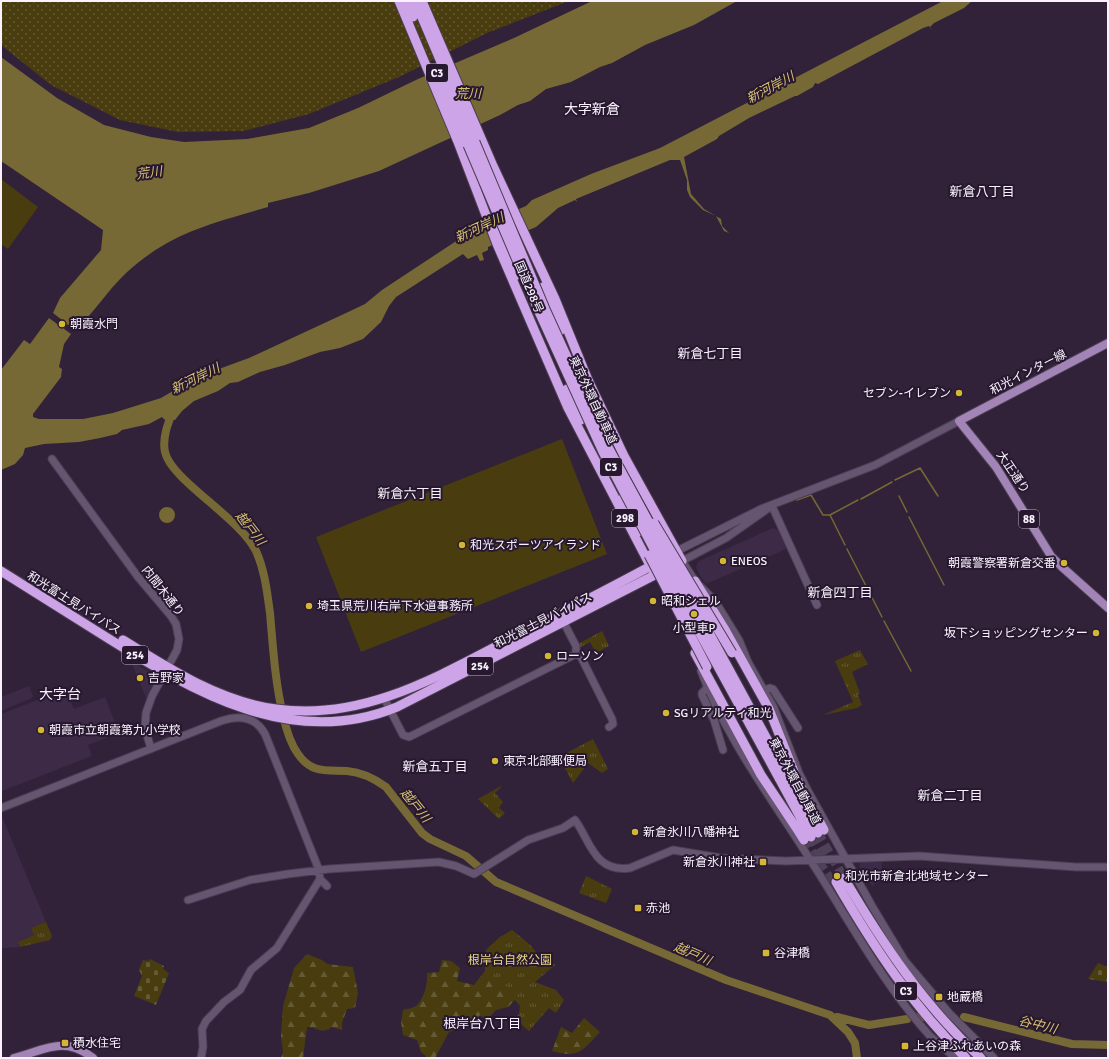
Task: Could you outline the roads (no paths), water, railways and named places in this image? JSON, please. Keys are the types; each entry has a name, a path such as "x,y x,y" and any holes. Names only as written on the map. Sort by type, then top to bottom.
{"highway":[{"name":"国道298号","path":"399,1 458,142 497,244 568,408 650,566 658,573"},
{"name":"東京外環自動車道","path":"406,1 576,380 619,468 814,835"},
{"name":"東京外環自動車道","path":"415,1 486,180 562,364 603,452 657,555 782,776"},
{"name":"国道298号","path":"422,1 493,166 554,299 588,380 624,456 682,561"},
{"path":"486,180 519,281 582,424 635,532 636,540"},
{"path":"486,180 524,244 582,378 611,435 624,456"},
{"path":"603,452 649,555 707,668"},
{"path":"619,468 666,542 732,653"},
{"path":"649,503 655,537 662,559 658,573"},
{"name":"和光富士見バイパス","path":"277,714 293,711 340,710 384,698 444,672 677,551"},
{"name":"和光富士見バイパス","path":"1,571 167,670 232,704 277,714 295,721 318,723 343,721 390,710 564,623 682,561"},
{"name":"和光富士見バイパス","path":"1,564 167,670"},
{"path":"695,581 731,640 769,709 799,784 814,835"},
{"path":"694,653 763,774 797,828 814,835"},
{"path":"773,733 785,760 799,784"},
{"name":"C3","path":"966,1058 937,1029 910,996 856,916 840,880 929,1005 981,1058"}],"main road":[{"name":"和光インター線","path":"959,421 1108,344"},
{"name":"大正通り","path":"959,421 996,467 1052,556 1064,569 1108,608"},
{"path":"14,1058 56,1045 78,1049 93,1058"}],"street":[{"path":"677,551 757,511 875,465 959,421"},
{"name":"内間木通り","path":"53,461 138,577 174,620 178,634 178,644 167,670 152,696 146,713 145,728 150,749"},
{"path":"771,506 726,538 682,561 695,581 720,607 782,725 799,773 845,859 888,934 905,960 949,1013 994,1058"},
{"path":"771,506 817,605"},
{"path":"756,518 768,516 780,524"},
{"path":"658,573 694,653 707,688 752,771 905,1005 932,1038 955,1058"},
{"path":"564,623 576,646 576,654"},
{"path":"384,698 403,735 410,737 576,654"},
{"path":"576,654 581,657 612,719 613,724 609,728"},
{"path":"707,688 702,695 714,720 723,750"},
{"path":"764,690 770,688 773,689 798,728"},
{"path":"1,808 234,717 245,718 256,723 265,734 319,870 320,879 277,948 251,970 240,990 224,1002 206,1021 202,1029 203,1047 201,1058"},
{"path":"188,900 250,880 319,870 434,862 456,866 472,874 478,873 528,840 563,828 575,820 592,851 605,863 618,868 630,868 673,850 737,859 811,860 919,856 1076,867 1108,867"},
{"path":"320,879 327,886"}],"water":[{"name":"荒川","path":"592,1 737,1 694,25 645,45 612,63 600,67 571,82 546,89 530,101 518,105 500,115 379,171 309,193 268,203 268,207 192,231 159,248 126,273 75,330 53,313 60,298 101,250 103,230 1,161 1,57 57,98 104,125 151,137 184,142 247,139 309,128 358,108 418,79 514,38"},
{"path":"943,1 972,1 964,8 934,23 930,27 932,31 929,26 923,28 818,84 815,83 813,87 797,96 749,118 719,136 717,139 684,157 691,194 704,209 716,216 703,210 690,197 687,190 687,180 680,160 670,160 576,199 577,202 575,200 558,208 536,227 488,247 488,250 482,253 484,260 480,261 477,255 468,259 463,254 396,297 389,306 381,322 363,339 340,348 320,352 285,365 260,372 238,382 230,383 218,391 194,401 182,411 175,420 165,420 162,417 149,424 122,430 117,434 100,438 79,442 44,444 25,448 23,455 15,464 1,470 1,370 24,340 30,344 49,318 71,334 64,344 59,367 62,369 61,377 33,414 33,417 39,419 83,419 113,413 161,398 197,377 249,358 365,304 382,290 479,226 526,206 532,200 591,174 660,148"},
{"path":"716,216 721,219 722,226 729,233 724,231"},
{"path":"167,507 174,512 175,515 170,522 167,523 160,518 159,515 164,508"}],"waterway":[{"name":"新河岸川","path":"59,332 69,318"},
{"name":"越戸川","path":"173,411 167,426 164,441 165,452 170,463 192,487 235,525 247,538 256,551 259,559 264,574 268,597 280,703 285,725 291,741 295,750 303,760 314,768 320,770 357,773 367,776 382,784 386,787 422,833 430,839 466,856 496,882 726,980 830,1015 848,1032 855,1043 857,1058"},
{"path":"895,480 920,468 938,496"},
{"path":"861,499 892,482"},
{"path":"797,500 811,495 823,515 830,515 858,500"},
{"path":"899,496 907,512"},
{"path":"830,515 845,545"},
{"path":"909,517 944,585"},
{"path":"847,549 882,617"},
{"path":"884,621 911,671"},
{"name":"谷中川","path":"837,1017 869,1025 907,1019"},
{"name":"谷中川","path":"919,1017 941,1017"},
{"name":"谷中川","path":"964,1017 1072,1044 1108,1045"}],"tunnel":[{"path":"818,833 844,878"},
{"path":"811,837 824,860"},
{"path":"804,840 833,883"}],"place":[{"name":"朝霞水門","path":"62,324"},
{"name":"セブン-イレブン","path":"959,393"},
{"name":"和光スポーツアイランド","path":"462,545"},
{"name":"ENEOS","path":"723,561"},
{"name":"朝霞警察署新倉交番","path":"1064,563"},
{"name":"昭和シェル","path":"653,601"},
{"name":"埼玉県荒川右岸下水道事務所","path":"309,606"},
{"name":"小型車P","path":"694,614"},
{"name":"坂下ショッピングセンター","path":"1096,633"},
{"name":"ローソン","path":"548,656"},
{"name":"吉野家","path":"140,678"},
{"name":"SGリアルティ和光","path":"666,713"},
{"name":"朝霞市立朝霞第九小学校","path":"41,730"},
{"name":"東京北部郵便局","path":"495,761"},
{"name":"新倉氷川八幡神社","path":"635,832"},
{"name":"新倉氷川神社","path":"763,862"},
{"name":"和光市新倉北地域センター","path":"837,876"},
{"name":"赤池","path":"638,908"},
{"name":"谷津橋","path":"766,953"},
{"name":"地蔵橋","path":"939,997"},
{"name":"積水住宅","path":"65,1043"},
{"name":"上谷津ふれあいの森","path":"905,1046"}],"district":[{"name":"大字新倉","path":"592,109"},
{"name":"新倉八丁目","path":"982,191"},
{"name":"新倉七丁目","path":"710,353"},
{"name":"新倉六丁目","path":"410,493"},
{"name":"新倉四丁目","path":"840,592"},
{"name":"大字台","path":"60,694"},
{"name":"新倉五丁目","path":"435,766"},
{"name":"新倉二丁目","path":"950,795"},
{"name":"根岸台八丁目","path":"482,1023"}],"park label":[{"name":"根岸台自然公園","path":"510,960"}]}
